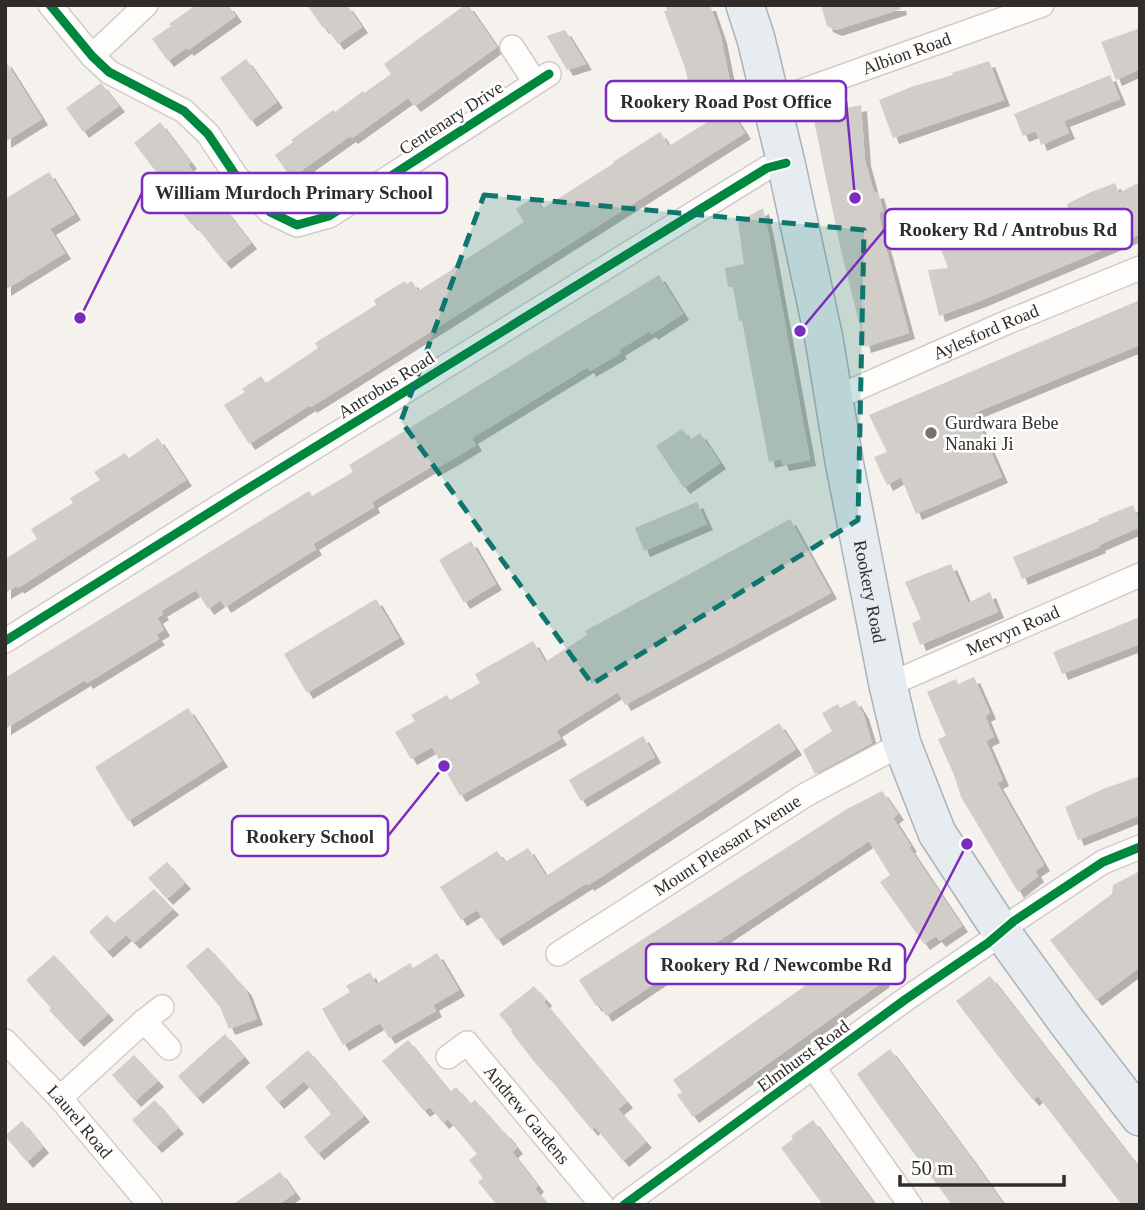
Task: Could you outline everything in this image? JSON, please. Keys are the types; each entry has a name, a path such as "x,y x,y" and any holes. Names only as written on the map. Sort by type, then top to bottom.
{"main road":[{"name":"Rookery Road","path":"745,5 756,39 786,163 824,340 847,474 902,744 937,833 1001,931 1140,1117"}],"street":[{"name":"Centenary Drive","path":"50,5 108,72 184,111 208,134 236,176 270,212 297,225 330,216 542,78 512,47"},
{"path":"92,56 146,5"},
{"name":"Albion Road","path":"771,102 1042,5"},
{"name":"Antrobus Road","path":"5,640 744,182 767,168 786,163"},
{"name":"Aylesford Road","path":"833,396 849,392 1010,321 1140,268"},
{"name":"Mervyn Road","path":"888,685 1140,575"},
{"name":"Mount Pleasant Avenue","path":"558,954 807,794 902,744"},
{"name":"Elmhurst Road","path":"624,1205 906,999 988,943 1014,921 1103,862 1140,847"},
{"path":"60,1098 162,1007"},
{"path":"144,1021 169,1048"},
{"name":"Laurel Road","path":"5,1041 60,1098 150,1205"},
{"name":"Andrew Gardens","path":"448,1057 467,1043 602,1205"},
{"path":"814,1068 910,1205"}],"highlighted area":[{"path":"484,195 864,230 858,520 592,684 401,421"}],"building":[{"path":"196,5 228,5 236,16 168,61 152,39"},
{"path":"307,5 347,5 362,27 338,44"},
{"path":"468,5 497,47 415,106 408,98 291,178 275,155 333,110 335,112 391,74 384,64"},
{"path":"665,5 710,5 721,37 730,82 747,107 734,116 745,133 249,444 224,405 245,392 242,389 261,376 266,383 318,348 315,343 376,305 374,300 405,281 406,284 412,281 418,291 453,269 524,222 516,209 534,197 542,209 660,132 669,146 709,121 689,86 664,11 667,11"},
{"path":"821,5 900,5 901,9 836,30 827,26"},
{"path":"1140,28 1140,69 1116,80 1101,42"},
{"path":"565,30 586,64 567,70 547,36"},
{"path":"246,59 277,102 251,121 220,78"},
{"path":"5,60 42,119 5,142"},
{"path":"989,61 1004,100 893,138 879,100"},
{"path":"1110,75 1120,99 1064,121 1069,133 1041,145 1036,131 1023,136 1014,114"},
{"path":"101,83 119,106 83,132 66,108"},
{"path":"840,105 841,109 861,105 865,160 874,193 878,192 883,211 879,213 883,237 909,333 865,347 840,246 812,111"},
{"path":"160,122 191,163 188,165 251,243 225,263 172,200 161,185 164,182 134,143"},
{"path":"49,172 75,214 50,229 65,253 5,290 5,199"},
{"path":"1140,182 1140,234 939,316 928,270 948,268 941,249 960,242 963,250 1068,208 1067,204 1091,192 1115,183 1119,193"},
{"path":"763,208 810,460 783,465 781,459 769,462 742,321 739,321 733,287 728,287 725,268 744,264 738,222"},
{"path":"659,275 683,314 652,334 650,331 619,350 621,353 590,371 588,367 472,438 476,445 437,468 434,465 372,502 374,507 313,544 316,549 225,607 221,600 208,609 196,590 161,611 163,614 157,618 164,630 156,635 159,639 5,729 5,678 309,491 312,496 353,472 349,465"},
{"path":"1140,300 1140,345 974,413 1002,477 916,514 901,477 887,485 874,457 887,452 869,415"},
{"path":"682,429 690,440 700,433 720,463 684,488 656,446"},
{"path":"158,438 186,480 18,588 17,586 5,593 5,559 37,539 31,529 73,503 70,498 100,480 94,472 125,453 129,458"},
{"path":"697,502 707,524 644,551 635,528"},
{"path":"1133,505 1140,527 1099,545 1100,547 1022,579 1013,557"},
{"path":"790,519 831,593 625,705 618,692 556,731 561,739 460,796 432,747 411,759 395,732 415,721 411,715 447,695 450,700 480,683 475,674 533,641 545,662 587,635 585,631"},
{"path":"471,541 496,584 464,603 439,560"},
{"path":"951,564 968,603 990,592 998,612 920,645 912,623 921,619 905,582"},
{"path":"376,599 399,638 307,693 284,654"},
{"path":"1140,617 1140,644 1062,674 1053,652"},
{"path":"974,677 990,713 985,716 994,737 986,741 1003,780 997,783 1044,865 1035,871 1038,876 1018,892 961,797 938,739 946,736 927,692 956,679 958,684"},
{"path":"855,700 863,713 872,743 815,774 803,750 832,731 822,713 838,704 840,708"},
{"path":"188,708 222,761 128,821 95,767"},
{"path":"779,723 796,749 598,879 588,885 587,883 497,940 477,910 461,920 440,887 497,851 505,862 528,848 546,876"},
{"path":"643,736 655,757 581,801 569,780"},
{"path":"1140,776 1140,815 1078,840 1065,807 1103,789"},
{"path":"882,791 898,814 893,818 911,846 909,847 962,926 940,941 936,936 924,944 880,882 890,875 869,841 606,1016 599,1004 596,1006 579,980 847,809"},
{"path":"167,862 185,883 167,899 148,878"},
{"path":"1140,871 1140,967 1096,1000 1050,940 1112,894 1113,885"},
{"path":"154,889 173,909 134,943 126,935 107,952 89,932 107,915 114,923"},
{"path":"208,947 246,990 257,1019 229,1029 220,1007 186,966"},
{"path":"858,948 866,960 869,958 884,981 693,1117 677,1095 682,1092 673,1080"},
{"path":"437,953 459,990 433,1005 436,1011 389,1038 380,1023 343,1045 322,1009 350,992 346,986 370,972 376,984 410,963 413,968"},
{"path":"54,955 108,1014 78,1041 26,980"},
{"path":"990,976 1140,1169 1140,1205 1122,1205 1038,1096 1033,1100 956,1001"},
{"path":"534,986 546,1000 544,1002 627,1102 618,1109 646,1142 623,1161 595,1127 592,1130 536,1064 499,1014"},
{"path":"225,1034 244,1057 197,1098 178,1076"},
{"path":"408,1040 450,1092 456,1087 470,1104 475,1100 505,1132 517,1148 512,1152 538,1186 535,1189 548,1205 497,1205 478,1182 483,1178 469,1160 477,1154 448,1119 443,1123 430,1107 424,1111 382,1061"},
{"path":"890,1049 1004,1205 952,1205 880,1107 857,1074"},
{"path":"308,1050 364,1116 318,1154 304,1137 331,1114 304,1081 278,1103 265,1087"},
{"path":"134,1055 158,1081 135,1101 112,1075"},
{"path":"155,1100 178,1128 156,1147 132,1120"},
{"path":"813,1120 875,1205 823,1205 781,1148 793,1139 791,1136"},
{"path":"22,1121 43,1147 27,1162 5,1136"},
{"path":"280,1172 295,1193 278,1205 232,1205"}],"cycle path":[{"path":"50,5 92,56 109,72 184,111 208,134 236,176 270,212 297,225 329,216 549,74"},
{"path":"5,641 767,168 786,163"},
{"path":"624,1205 906,999 988,943 1014,921 1103,862 1140,847"}],"place":[{"name":"Rookery Road Post Office","path":"855,198"},
{"name":"William Murdoch Primary School","path":"80,318"},
{"name":"Rookery Rd / Antrobus Rd","path":"800,331"},
{"name":"Gurdwara Bebe Nanaki Ji","path":"931,433"},
{"name":"Rookery School","path":"444,766"},
{"name":"Rookery Rd / Newcombe Rd","path":"967,844"}]}
